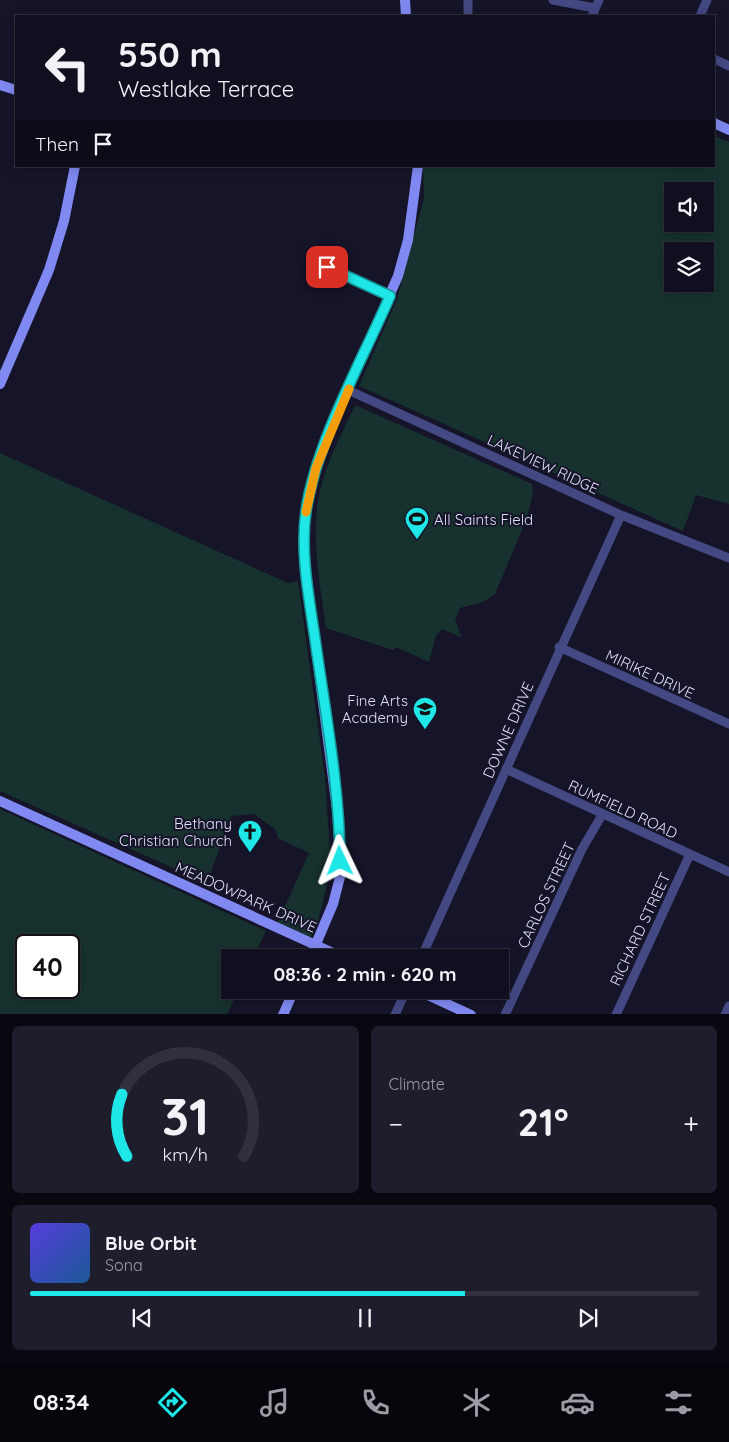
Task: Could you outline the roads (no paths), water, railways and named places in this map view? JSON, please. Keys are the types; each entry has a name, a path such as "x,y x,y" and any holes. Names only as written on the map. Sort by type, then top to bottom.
{"street":[{"path":"405,0 406,15"},
{"path":"468,0 468,15"},
{"path":"553,0 595,8"},
{"path":"700,15 707,0"},
{"path":"715,59 729,66"},
{"path":"0,85 15,90"},
{"path":"715,123 729,130"},
{"path":"0,384 50,270 64,221 75,167"},
{"path":"314,949 333,904 341,873 337,809 305,565 304,536 307,500 316,468 390,296 408,240 418,167"},
{"path":"311,261 390,296"},
{"name":"LAKEVIEW RIDGE","path":"348,390 621,514 729,558"},
{"name":"DOWNE DRIVE","path":"425,949 621,514"},
{"name":"MIRIKE DRIVE","path":"560,647 729,724"},
{"name":"RUMFIELD ROAD","path":"506,769 602,815 729,872"},
{"name":"MEADOWPARK DRIVE","path":"0,801 325,949"},
{"name":"CARLOS STREET","path":"504,1014 582,849 602,815"},
{"name":"RICHARD STREET","path":"616,1014 690,854"},
{"path":"283,1014 290,999"},
{"path":"395,1014 402,999"},
{"path":"437,999 471,1014"},
{"path":"725,1014 729,1006"}],"place":[{"name":"All Saints Field","path":"417,540"},
{"name":"Fine Arts Academy","path":"425,730"},
{"name":"Bethany Christian Church","path":"250,853"}]}
